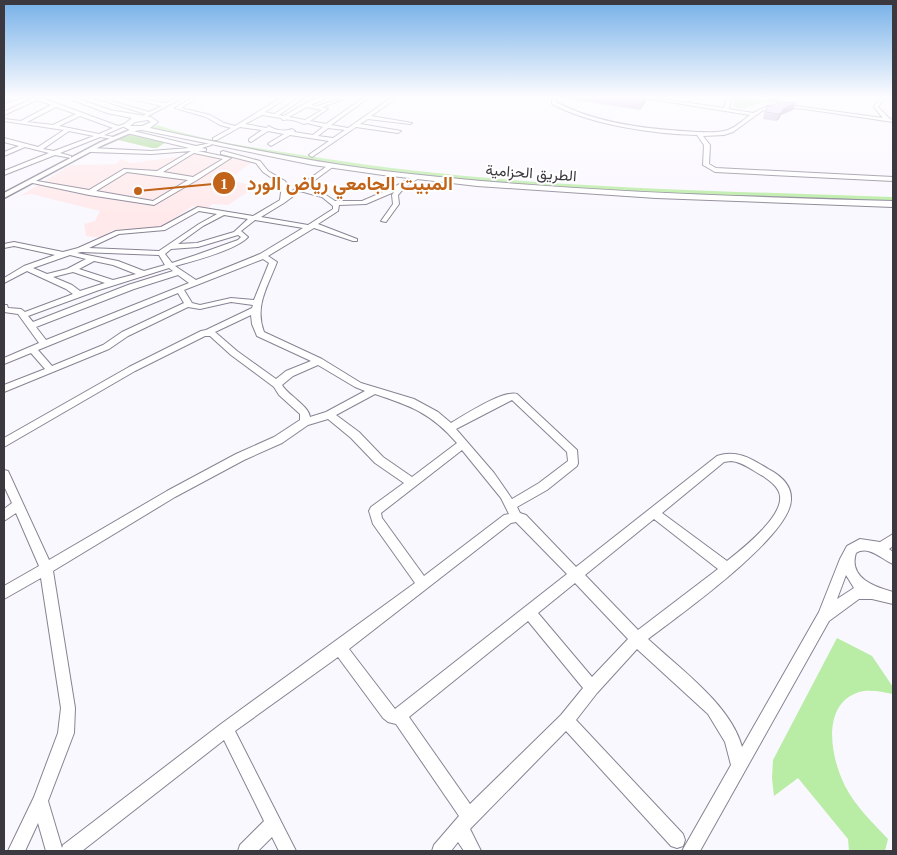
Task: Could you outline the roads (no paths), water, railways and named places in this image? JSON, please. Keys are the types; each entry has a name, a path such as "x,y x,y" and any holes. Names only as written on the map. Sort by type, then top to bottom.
{"highway":[{"name":"الطريق الحزامية","path":"175,136 379,165 524,180 893,196"},
{"name":"الطريق الحزامية","path":"196,136 212,141 332,166 417,177 547,189 893,204"}],"main road":[{"path":"4,196 92,150 113,136"},
{"path":"101,144 114,136"}],"street":[{"path":"39,149 59,136"},
{"path":"4,173 94,136"},
{"path":"104,136 111,138"},
{"path":"31,182 154,203 228,158 197,150 157,136"},
{"path":"158,173 220,136"},
{"path":"251,140 257,136"},
{"path":"271,144 284,136"},
{"path":"314,136 334,140"},
{"path":"312,155 340,136"},
{"path":"700,136 707,145 706,165 715,170 893,179"},
{"path":"184,138 190,146"},
{"path":"4,140 69,157"},
{"path":"4,154 25,145"},
{"path":"92,150 144,152 197,150 258,162 264,171 285,183 286,188 282,202"},
{"path":"170,247 198,245 238,233 242,226 282,202 332,166"},
{"path":"89,192 126,170 195,178"},
{"path":"334,204 369,201 412,182 417,177"},
{"path":"384,221 396,204 395,195 403,185"},
{"path":"4,361 264,256 336,210 334,204 324,196 300,189"},
{"path":"4,281 27,268 80,250 118,232 163,229 197,209 312,226 355,240"},
{"path":"80,250 161,253 201,225 226,212"},
{"path":"24,315 78,294 170,266 240,241 245,237 238,233"},
{"path":"4,246 14,244 67,253 115,263 144,274"},
{"path":"161,253 170,266 196,284"},
{"path":"264,256 273,262 256,307 257,325 263,336 319,361 358,385 423,407 435,415 449,428 490,476 505,495 513,511 637,639 712,708 732,739 739,767"},
{"path":"47,277 55,272 67,272 91,259"},
{"path":"27,268 69,287 78,294"},
{"path":"73,269 113,283"},
{"path":"33,325 131,287 179,272"},
{"path":"180,290 188,304"},
{"path":"4,389 106,347 125,334 188,304 200,307 237,300 256,307"},
{"path":"4,307 9,310 17,310 24,315 33,325 44,344"},
{"path":"4,443 132,369 256,307"},
{"path":"209,332 277,386 282,393 305,413 305,422"},
{"path":"32,349 51,370"},
{"path":"277,386 279,381 287,375 319,361"},
{"path":"4,593 171,494 278,440 305,422 329,415 372,391"},
{"path":"69,851 226,729 339,647 508,519 513,511 573,463 572,450 514,396 504,399 449,428"},
{"path":"329,415 355,435 379,460 411,482"},
{"path":"423,584 375,515 377,508 462,445"},
{"path":"339,647 388,713 393,717 400,716 721,459 728,456 742,458 774,478 782,486 786,494 785,508 769,531 727,568 637,639 592,688 566,720 464,822 440,851"},
{"path":"4,474 46,568 68,708 66,733 40,801 16,851"},
{"path":"4,516 18,505"},
{"path":"654,513 727,568"},
{"path":"691,851 824,616 849,552 856,546 882,547 893,538"},
{"path":"875,548 893,558"},
{"path":"847,556 848,566 854,577 874,593"},
{"path":"824,616 857,593 874,593 893,598"},
{"path":"529,613 592,688"},
{"path":"400,716 464,822 473,851"},
{"path":"566,720 677,840"},
{"path":"226,729 288,851"},
{"path":"40,801 54,851"},
{"path":"246,851 273,824"}],"place":[{"name":"المبيت الجامعي رياض الورد","path":"138,191"}]}
